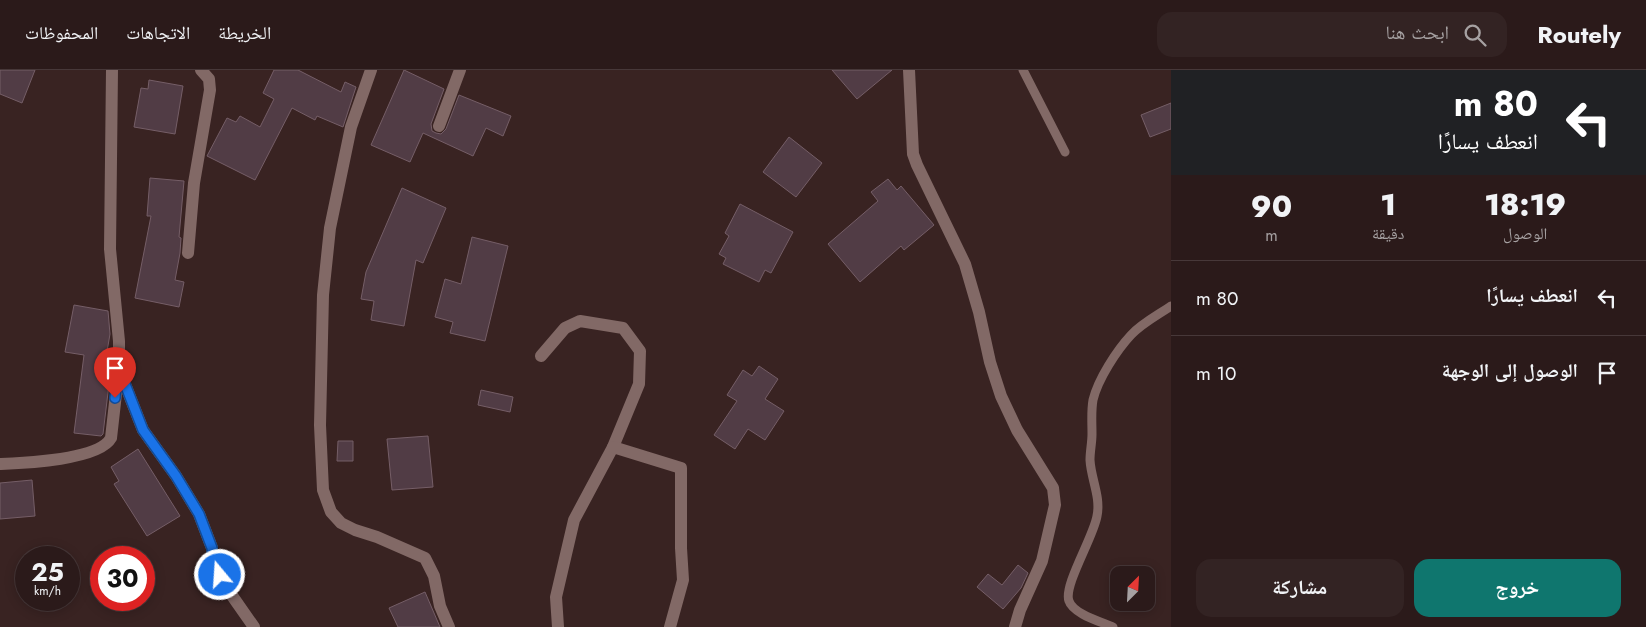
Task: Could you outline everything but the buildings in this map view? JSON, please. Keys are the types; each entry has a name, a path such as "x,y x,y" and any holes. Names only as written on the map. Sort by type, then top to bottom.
{"street":[{"path":"0,464 58,460 103,447 111,438 119,341 110,249 112,70"},
{"path":"188,253 194,183 210,90 209,79 201,70"},
{"path":"371,70 351,127 330,228 322,295 320,425 323,490 331,512 341,523 425,558 434,576 440,606 449,627"},
{"path":"439,126 460,70"},
{"path":"908,70 913,154 965,264 980,312 990,362 1000,396 1055,496 1054,515 1042,561 1020,610 1015,627"},
{"path":"541,356 565,328 580,321 623,328 640,351 639,384 613,447 574,520 556,597 558,627"},
{"path":"118,366 143,430 176,476 199,514 212,548 213,562 226,588 254,627"},
{"path":"613,447 681,468 683,580 670,627"}],"lane":[{"path":"1023,70 1065,152"},
{"path":"1114,627 1074,609 1069,604 1067,596 1070,584 1093,532 1098,514 1095,480 1090,462 1091,412 1094,398 1109,365 1131,334 1171,306"}],"route":[{"path":"115,398 118,366 143,430 176,476 199,514 212,548 213,562 220,575"}]}
